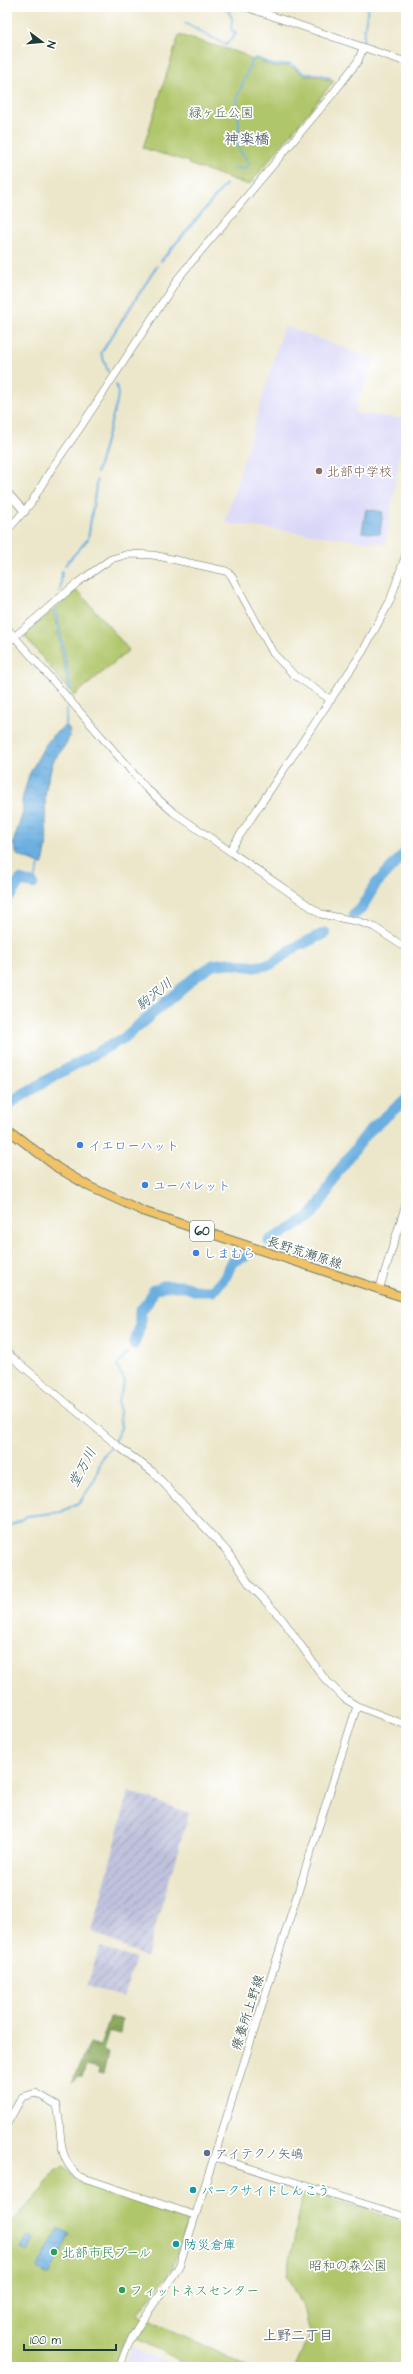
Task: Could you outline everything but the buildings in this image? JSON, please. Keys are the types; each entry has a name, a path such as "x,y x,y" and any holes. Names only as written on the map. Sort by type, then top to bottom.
{"main road":[{"name":"長野荒瀬原線","path":"10,1132 58,1168 90,1187 145,1212 406,1298"}],"street":[{"path":"246,7 406,62"},
{"path":"7,531 25,512 179,277 331,96 358,62 362,48"},
{"path":"7,492 25,512"},
{"path":"7,643 78,583 111,559 140,554 166,557 226,571 231,575 273,653 293,674 331,700"},
{"path":"230,850 363,651 384,612 406,554"},
{"path":"7,628 146,789 173,812 321,914 360,922 374,927 406,948"},
{"path":"379,1290 406,1204"},
{"path":"7,1353 119,1447 153,1472 215,1538 250,1585 283,1620 324,1678 344,1698 357,1706 406,1725"},
{"name":"療養所上野線","path":"120,2367 130,2341 143,2317 171,2280 180,2264 194,2215 214,2157 357,1706"},
{"path":"7,2124 22,2097 36,2093 57,2105 61,2122 62,2154 71,2170 78,2176 194,2215"},
{"path":"214,2157 406,2217"}],"shaded area":[{"name":"北部中学校","path":"284,326 375,359 354,413 405,419 386,544 225,523"},
{"path":"129,1791 189,1813 146,1958 92,1931"},
{"path":"100,1947 136,1959 123,1997 87,1986"},
{"path":"132,2347 176,2367 123,2367"}],"green space":[{"name":"緑ヶ丘公園","path":"179,35 243,54 253,61 255,59 274,67 286,65 294,68 305,76 318,76 334,81 249,185 188,164 189,162 143,148"},
{"path":"74,591 80,593 129,650 74,696 72,694 56,608"},
{"path":"53,610 68,685 69,691 24,635"},
{"path":"110,2018 122,2019 120,2034 109,2031 103,2051 108,2053 103,2074 98,2073 99,2069 86,2066 82,2077 79,2077 72,2083 89,2043 100,2046"},
{"path":"64,2166 77,2181 184,2215 188,2221 173,2267 137,2315 249,2367 193,2367 127,2334 113,2367 7,2367 7,2228 43,2188 55,2171"},
{"name":"昭和の森公園","path":"304,2189 406,2223 406,2367 295,2367 310,2332 304,2308 287,2275"}],"water":[{"path":"366,509 383,512 380,534 362,532"},
{"path":"66,725 70,734 66,744 53,762 46,790 45,801 47,833 45,855 42,865 17,855 13,843 23,812 22,800 29,775 44,747 53,735"},
{"name":"北部市民プール","path":"58,2228 70,2234 49,2275 37,2269"},
{"name":"北部市民プール","path":"28,2236 34,2239 28,2252 21,2249"}],"waterway":[{"path":"185,23 226,45 236,34 231,29 232,18 226,7"},
{"path":"363,40 368,7"},
{"path":"234,168 246,169 249,163 238,148 239,125 237,98 252,60 256,58 273,65 291,64 305,74 319,74 330,78"},
{"path":"161,261 226,184"},
{"path":"108,371 101,353 157,266"},
{"path":"97,473 117,401 118,393 116,384"},
{"path":"65,565 88,539 97,480"},
{"path":"60,592 62,571"},
{"path":"55,609 71,691"},
{"path":"66,725 67,708"},
{"name":"駒沢川","path":"354,914 361,909 375,885 406,852"},
{"path":"33,884 40,863"},
{"path":"7,895 11,895 20,880 33,884"},
{"name":"駒沢川","path":"7,1105 54,1076 124,1038 195,977 213,965 228,963 255,967 271,964 294,948 325,933"},
{"path":"269,1241 311,1216 325,1196 337,1173 369,1131 406,1099"},
{"name":"堂万川","path":"134,1344 140,1327 140,1311 148,1302 154,1290 163,1286 183,1286 197,1291 213,1291 226,1276 232,1262 246,1256"},
{"name":"堂万川","path":"7,1528 27,1516 61,1512 80,1502 95,1479 102,1457 110,1449 121,1428 118,1401 125,1381 117,1366 127,1353"}],"place":[{"name":"北部中学校","path":"319,471"},
{"name":"イエローハット","path":"80,1145"},
{"name":"ユーパレット","path":"145,1185"},
{"name":"しまむら","path":"196,1253"},
{"name":"アイテクノ矢嶋","path":"207,2153"},
{"name":"パークサイドしんこう","path":"193,2190"},
{"name":"防災倉庫","path":"176,2244"},
{"name":"北部市民プール","path":"54,2252"},
{"name":"フィットネスセンター","path":"122,2290"}],"district":[{"name":"神楽橋","path":"247,139"},
{"name":"上野二丁目","path":"298,2335"}]}
